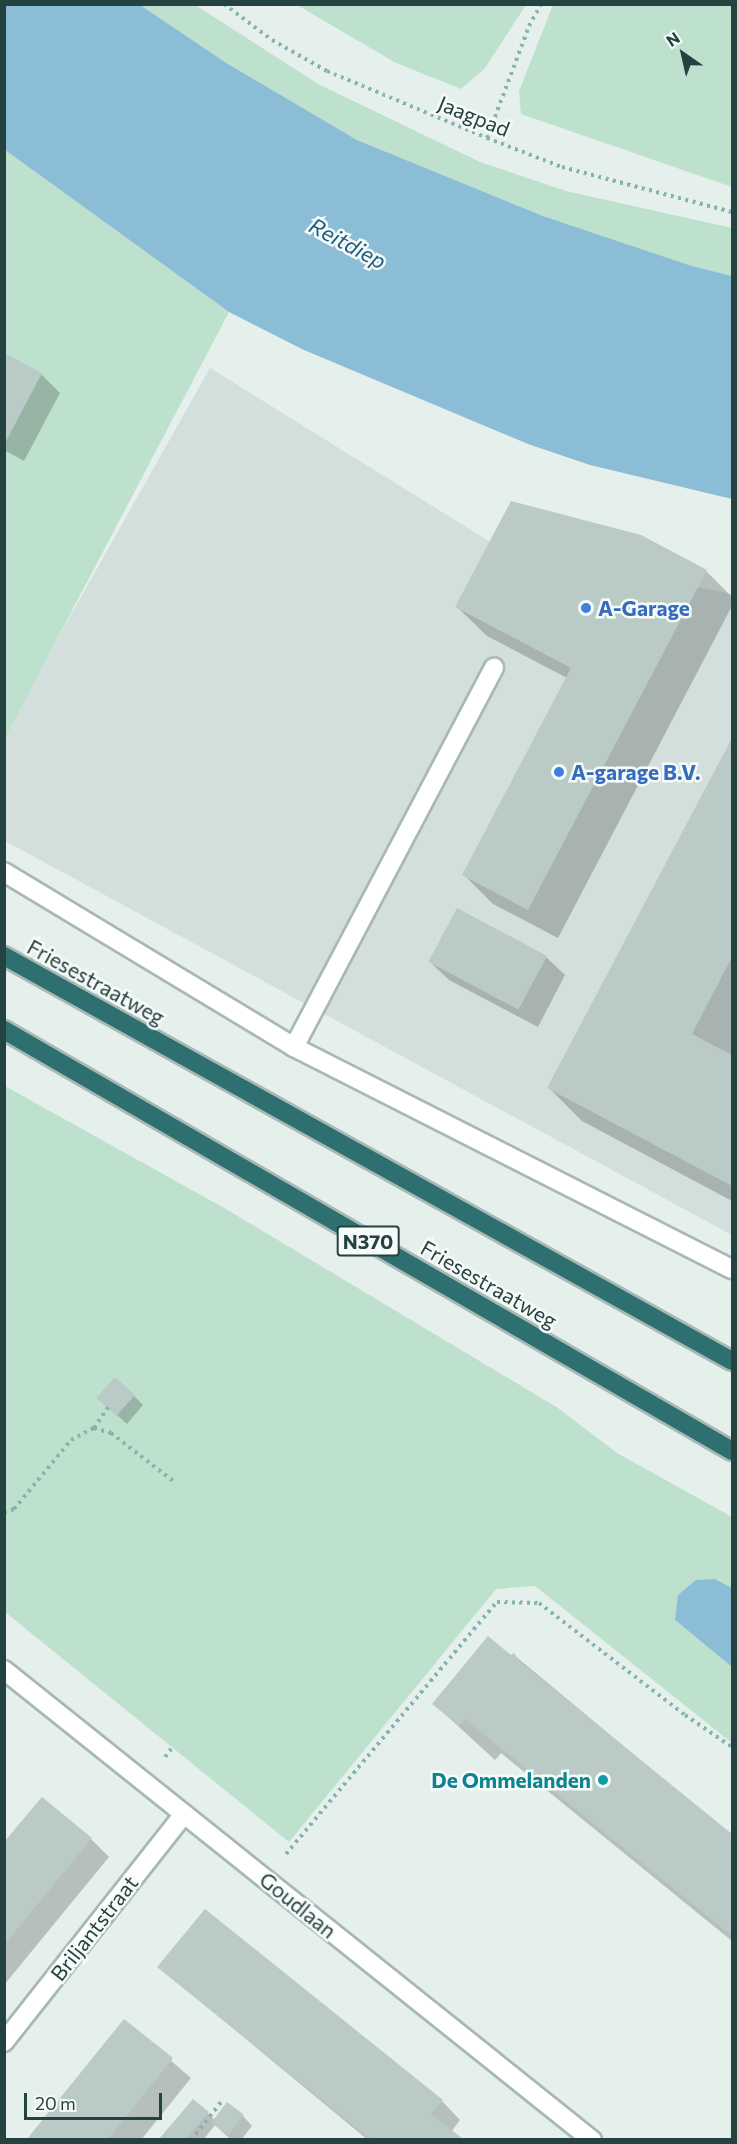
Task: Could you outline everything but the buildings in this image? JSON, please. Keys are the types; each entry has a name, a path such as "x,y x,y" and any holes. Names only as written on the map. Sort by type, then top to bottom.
{"highway":[{"name":"Friesestraatweg","path":"4,956 732,1361"},
{"name":"Friesestraatweg","path":"4,1030 732,1451"}],"street":[{"path":"294,1047 494,668"},
{"name":"Friesestraatweg","path":"4,872 294,1047 732,1269"},
{"name":"Goudlaan","path":"4,1670 592,2139"},
{"name":"Briljantstraat","path":"4,2042 184,1814"}],"path":[{"name":"Jaagpad","path":"224,4 272,40 327,71 487,138 562,167 732,212"},
{"path":"487,138 529,26 541,4"},
{"path":"4,1513 14,1509 71,1440 94,1428 108,1407"},
{"path":"94,1428 111,1433 173,1481"},
{"path":"282,1859 497,1602 539,1603 685,1715 732,1747"},
{"path":"191,2139 222,2101"}],"shaded area":[{"path":"210,368 495,545 732,594 732,1235 5,841 5,732"}],"green space":[{"path":"140,5 195,5 320,85 480,162 566,191 732,228 732,276 692,266 543,216 357,140 228,64"},
{"path":"297,5 526,5 485,68 461,89 396,63"},
{"path":"553,5 732,5 732,187 521,114 519,91"},
{"path":"5,150 229,312 5,738"},
{"path":"5,1086 226,1209 558,1408 617,1453 732,1517 732,1588 715,1579 675,1620 732,1667 732,1743 535,1586 496,1589 289,1842 5,1612"}],"water":[{"name":"Reitdiep","path":"5,4 140,5 228,64 357,140 543,216 692,266 732,276 732,499 590,465 528,444 304,350 229,312 5,150"},
{"path":"715,1579 732,1588 732,1667 675,1620 678,1595 696,1580"}],"place":[{"name":"A-Garage","path":"586,608"},
{"name":"A-garage B.V.","path":"559,772"},
{"name":"De Ommelanden","path":"603,1780"}]}
